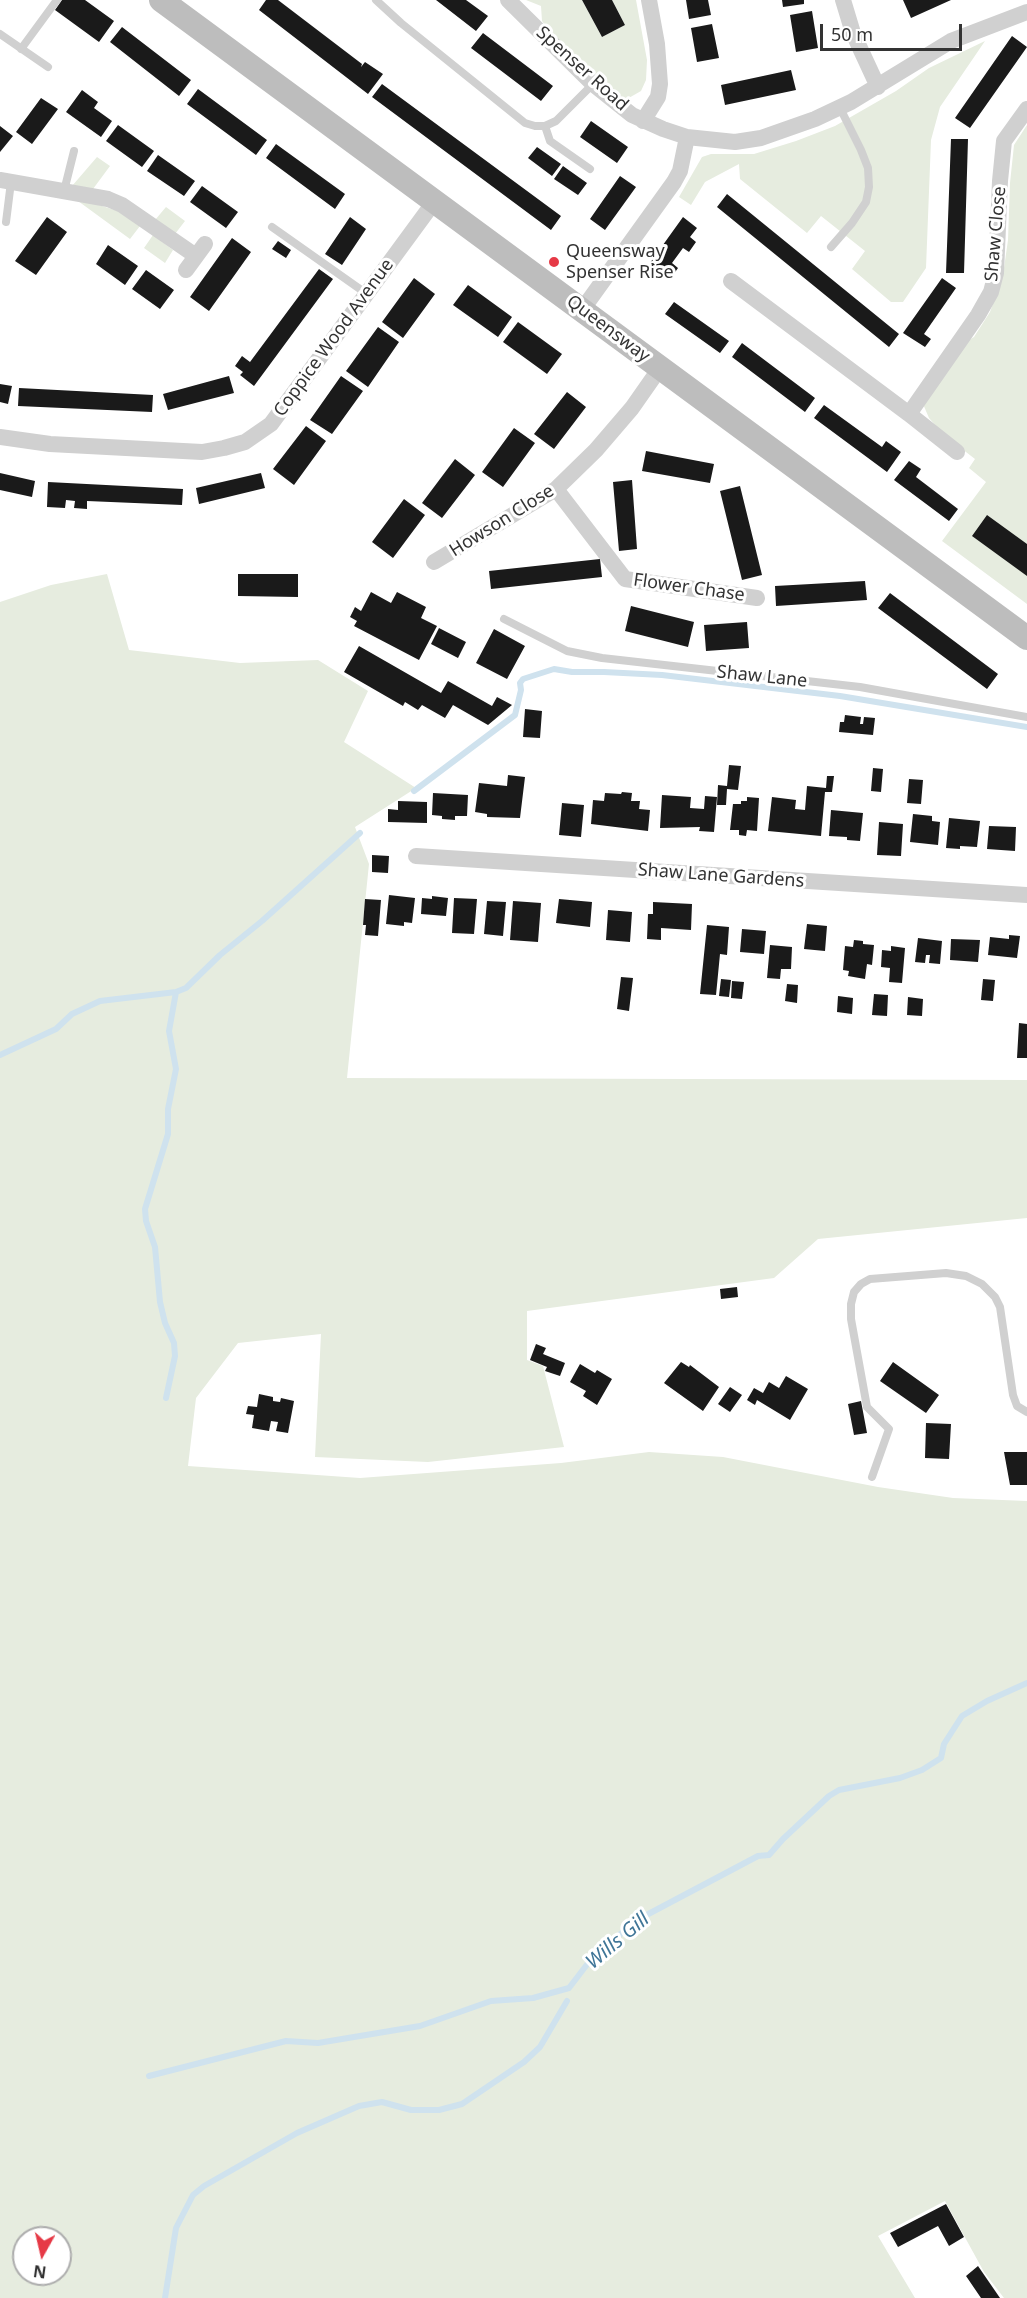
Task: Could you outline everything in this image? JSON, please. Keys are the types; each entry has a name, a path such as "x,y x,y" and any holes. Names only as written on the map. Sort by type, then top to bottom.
{"street":[{"name":"Queensway","path":"161,0 1027,638"},
{"name":"Spenser Road","path":"508,0 593,84 617,104 643,121 687,137 735,142 761,138 792,129 840,108 951,41 1027,13"},
{"path":"643,121 658,97 660,84 657,44 649,0"},
{"path":"843,0 853,33 878,87"},
{"name":"Shaw Close","path":"909,414 978,315 991,292 996,273 1004,141 1027,109"},
{"path":"582,310 674,182 680,171 687,137"},
{"path":"6,181 108,199 122,205 196,257"},
{"name":"Coppice Wood Avenue","path":"0,437 50,444 192,451 224,448 245,442 271,424 434,202"},
{"path":"731,281 957,452"},
{"name":"Howson Close","path":"434,562 556,489 596,450 632,408 660,368"},
{"name":"Flower Chase","path":"556,489 625,579 757,598"},
{"name":"Shaw Lane Gardens","path":"416,856 1027,896"}],"lane":[{"path":"21,48 57,0"},
{"path":"376,0 401,23 525,123 544,126 556,121 593,84"},
{"path":"0,34 48,67"},
{"path":"831,247 852,223 866,202 869,188 868,168 840,108"},
{"path":"544,126 550,141 590,169"},
{"path":"64,191 74,151"},
{"path":"6,181 6,222"},
{"path":"272,227 367,294"},
{"name":"Shaw Lane","path":"504,619 567,651 602,658 860,687 1027,717"},
{"path":"872,1477 889,1429 867,1407 850,1304 854,1292 870,1279 946,1274 966,1276 982,1284 1000,1307 1013,1395 1017,1406 1027,1412"}],"shaded area":[{"path":"526,0 582,0 602,37 625,25 612,0 636,0 647,60 646,80 641,91 627,99 613,93 550,32 542,21 541,6"},
{"path":"985,41 940,107 931,140 926,268 903,302 891,302 852,269 865,251 821,216 807,233 740,179 739,164 705,182 691,205 679,197 702,157 711,154 754,154 835,126 896,91 929,68"},
{"path":"1027,125 1027,604 942,541 986,482 969,468 975,459 944,435 929,418 923,404 964,343 974,337 990,312 1003,275 1008,240 1014,145"},
{"path":"97,157 110,166 93,189 72,186"},
{"path":"78,201 121,212 140,226 130,239"},
{"path":"166,207 185,221 175,234 155,220"},
{"path":"153,235 173,250 165,263 144,248"},
{"path":"107,574 129,650 240,663 318,660 368,691 344,742 416,788 355,827 369,864 347,1078 1027,1080 1027,1218 818,1239 774,1278 527,1311 527,1360 543,1366 564,1447 428,1462 315,1457 321,1334 238,1343 196,1398 188,1466 360,1478 561,1463 649,1452 723,1457 878,1487 953,1498 1027,1501 1027,2298 1004,2298 984,2272 945,2201 878,2236 915,2298 0,2298 0,602 51,585"}],"building":[{"path":"62,0 85,0 114,21 99,42 55,10"},
{"path":"266,0 278,0 362,64 361,67 365,62 383,74 368,94 259,10"},
{"path":"436,0 466,0 488,16 476,31"},
{"path":"582,0 612,0 625,25 602,37"},
{"path":"686,0 708,0 711,15 689,19"},
{"path":"782,0 804,0 804,4 783,7"},
{"path":"903,0 951,0 911,18"},
{"path":"812,11 818,48 796,52 790,15"},
{"path":"712,24 719,58 697,62 691,28"},
{"path":"122,27 191,80 179,96 110,42"},
{"path":"483,33 553,86 541,101 471,48"},
{"path":"1012,36 1027,47 970,128 955,118"},
{"path":"791,70 796,90 725,105 721,85"},
{"path":"382,84 561,216 551,230 372,97"},
{"path":"198,89 267,140 256,155 187,104"},
{"path":"82,90 98,102 94,108 112,121 101,137 66,112"},
{"path":"41,98 58,109 32,144 16,132"},
{"path":"591,121 628,147 617,163 580,137"},
{"path":"118,125 154,151 142,167 106,141"},
{"path":"0,126 13,136 0,152"},
{"path":"951,139 968,139 964,273 946,273"},
{"path":"276,144 345,194 335,209 266,158"},
{"path":"537,147 561,164 552,176 528,158"},
{"path":"158,155 195,181 184,196 147,171"},
{"path":"563,166 587,183 578,195 554,179"},
{"path":"620,176 636,187 605,230 590,219"},
{"path":"202,186 238,212 226,228 190,202"},
{"path":"727,194 899,334 889,347 717,207"},
{"path":"47,217 67,232 36,275 15,261"},
{"path":"350,217 366,229 342,265 325,254"},
{"path":"683,217 697,228 690,237 696,242 689,252 683,248 672,263 678,268 671,278 650,263"},
{"path":"232,238 251,252 209,311 190,297"},
{"path":"278,241 291,250 286,258 272,249"},
{"path":"108,245 138,266 125,285 96,264"},
{"path":"319,269 333,279 254,386 240,375 243,372 235,366 242,356 250,362"},
{"path":"146,270 174,290 160,309 132,289"},
{"path":"414,278 435,294 403,338 382,322"},
{"path":"942,278 956,288 924,334 931,339 925,347 903,333"},
{"path":"468,285 512,317 498,337 453,305"},
{"path":"674,302 729,341 720,353 665,314"},
{"path":"518,322 562,354 547,374 503,342"},
{"path":"378,327 399,342 368,387 346,371"},
{"path":"742,343 815,398 805,412 732,357"},
{"path":"229,376 234,393 168,410 163,394"},
{"path":"341,376 363,391 332,434 310,420"},
{"path":"0,384 12,386 8,404 0,402"},
{"path":"19,388 153,395 152,412 18,406"},
{"path":"567,392 586,407 554,449 534,434"},
{"path":"824,405 882,447 886,441 901,452 887,472 814,418"},
{"path":"306,426 326,441 294,485 273,469"},
{"path":"514,428 535,443 503,487 482,472"},
{"path":"646,451 714,464 710,483 642,471"},
{"path":"455,459 475,475 442,518 422,503"},
{"path":"909,461 921,469 916,477 958,509 949,521 894,480"},
{"path":"0,473 35,481 32,497 0,490"},
{"path":"261,473 265,488 199,504 196,488"},
{"path":"632,480 637,549 619,551 613,482"},
{"path":"48,482 183,489 182,505 87,501 87,509 74,508 75,501 66,500 65,508 47,507"},
{"path":"740,486 762,575 742,580 720,491"},
{"path":"404,499 425,515 393,558 372,542"},
{"path":"987,515 1027,544 1027,576 972,536"},
{"path":"600,559 602,577 491,589 489,571"},
{"path":"238,574 298,574 298,597 238,596"},
{"path":"865,581 867,600 776,606 775,586"},
{"path":"371,592 391,603 397,592 426,607 421,618 437,626 419,660 354,626 357,621 350,617 355,607 361,611"},
{"path":"890,593 998,674 987,689 878,608"},
{"path":"631,606 694,622 688,647 625,631"},
{"path":"747,622 749,648 706,651 704,625"},
{"path":"439,628 466,642 458,658 431,644"},
{"path":"494,629 525,646 507,679 476,663"},
{"path":"359,646 441,693 448,681 492,706 497,697 512,705 488,725 453,705 445,718 422,705 418,710 405,702 403,706 344,672"},
{"path":"525,709 542,711 540,738 523,737"},
{"path":"845,715 861,717 860,724 863,724 864,717 875,718 873,735 839,732 840,722 844,722"},
{"path":"729,765 741,766 738,790 727,789 726,805 717,805 718,785 727,786"},
{"path":"873,768 883,769 881,792 871,791"},
{"path":"508,775 525,777 520,818 487,817 487,814 475,812 479,783 507,786"},
{"path":"827,776 834,776 832,792 825,792 821,836 768,831 772,797 796,800 795,809 805,810 807,786 826,788"},
{"path":"909,779 923,780 921,804 907,803"},
{"path":"622,792 632,793 631,801 640,801 639,809 650,810 648,831 591,824 593,800 604,801 605,793 621,794"},
{"path":"433,793 468,795 467,816 455,816 455,820 432,815"},
{"path":"662,795 691,797 690,808 704,809 705,796 717,797 714,832 699,831 700,827 660,828"},
{"path":"747,797 759,798 757,831 747,830 746,836 739,835 739,830 730,830 733,804 747,801"},
{"path":"398,801 427,802 427,823 388,822 388,809 398,810"},
{"path":"562,803 584,805 581,837 559,835"},
{"path":"831,810 863,813 860,841 847,840 847,837 829,836"},
{"path":"913,814 932,816 932,821 940,822 938,845 910,842"},
{"path":"949,818 980,821 977,847 946,848"},
{"path":"879,822 903,824 901,856 877,855"},
{"path":"989,826 1016,827 1015,851 987,849"},
{"path":"372,855 389,856 388,873 372,872"},
{"path":"389,895 415,898 412,923 404,922 404,926 386,924"},
{"path":"432,896 448,898 446,916 421,914 422,898 432,899"},
{"path":"454,898 477,899 474,934 452,933"},
{"path":"365,899 381,900 378,936 365,935 366,925 363,925"},
{"path":"559,899 592,902 590,927 556,923"},
{"path":"487,901 506,902 503,936 484,934"},
{"path":"513,901 541,903 538,942 510,940"},
{"path":"653,902 692,904 691,930 661,928 661,940 647,939 648,914 653,914"},
{"path":"608,910 632,912 630,942 606,940"},
{"path":"807,924 827,926 825,951 804,949"},
{"path":"707,925 729,927 727,955 720,954 716,995 700,994"},
{"path":"742,929 766,931 764,954 740,952"},
{"path":"1009,935 1020,936 1017,958 988,955 990,937 1009,939"},
{"path":"918,938 942,941 940,964 929,963 930,955 926,955 925,963 915,962"},
{"path":"951,939 980,940 978,962 950,960"},
{"path":"854,940 874,945 872,965 867,964 865,979 848,976 849,971 843,970 845,946 853,947"},
{"path":"770,945 792,947 791,969 781,969 780,979 767,978"},
{"path":"891,946 905,948 902,983 889,982 890,968 881,967 882,950 891,951"},
{"path":"621,977 633,978 629,1011 617,1009"},
{"path":"721,979 731,980 729,997 719,996"},
{"path":"983,979 995,980 993,1001 981,1000"},
{"path":"732,981 744,982 742,999 731,998"},
{"path":"787,984 798,985 797,1003 785,1001"},
{"path":"874,994 888,995 887,1016 872,1015"},
{"path":"838,996 853,998 852,1014 837,1012"},
{"path":"908,997 923,999 922,1016 907,1015"},
{"path":"1019,1023 1027,1024 1027,1058 1017,1058"},
{"path":"737,1287 738,1297 721,1299 720,1289"},
{"path":"536,1344 546,1348 543,1354 565,1363 560,1376 545,1371 547,1367 530,1360"},
{"path":"681,1362 689,1367 690,1365 719,1387 703,1411 664,1383"},
{"path":"893,1362 939,1395 926,1413 880,1381"},
{"path":"580,1364 612,1379 597,1405 583,1396 586,1391 570,1382"},
{"path":"786,1376 808,1389 790,1420 757,1400 755,1405 747,1400 754,1388 763,1393 769,1382 779,1388"},
{"path":"730,1387 742,1395 730,1412 718,1404"},
{"path":"259,1394 273,1397 273,1401 280,1402 281,1398 294,1401 288,1433 276,1431 278,1422 271,1421 269,1431 252,1428 254,1415 246,1414 248,1406 257,1407"},
{"path":"861,1401 867,1433 854,1435 848,1404"},
{"path":"926,1423 951,1424 949,1459 925,1458"},
{"path":"1004,1452 1027,1452 1027,1485 1010,1485"},
{"path":"946,2204 964,2237 949,2246 938,2226 898,2247 890,2233"},
{"path":"978,2266 1000,2298 981,2298 966,2276"}],"waterway":[{"path":"414,791 515,715 521,690 520,683 523,679 554,669 572,672 662,675 840,696 1027,727"},
{"path":"166,1398 175,1356 174,1343 165,1323 160,1302 155,1247 146,1221 145,1209 168,1134 168,1109 176,1069 169,1031 176,992 186,988 220,955 262,921 360,833"},
{"path":"0,1055 56,1029 72,1014 100,1001 176,992"},
{"name":"Wills Gill","path":"149,2076 286,2041 318,2043 420,2026 491,2001 533,1998 569,1988 592,1958 637,1920 758,1856 769,1855 829,1796 839,1790 900,1778 922,1770 941,1758 944,1744 962,1716 987,1701 1027,1683"},
{"name":"Wills Gill","path":"165,2298 176,2228 193,2195 204,2186 297,2133 359,2106 382,2102 411,2110 439,2110 462,2104 524,2062 540,2047 567,2001"}],"place":[{"name":"Queensway Spenser Rise","path":"554,262"}]}
